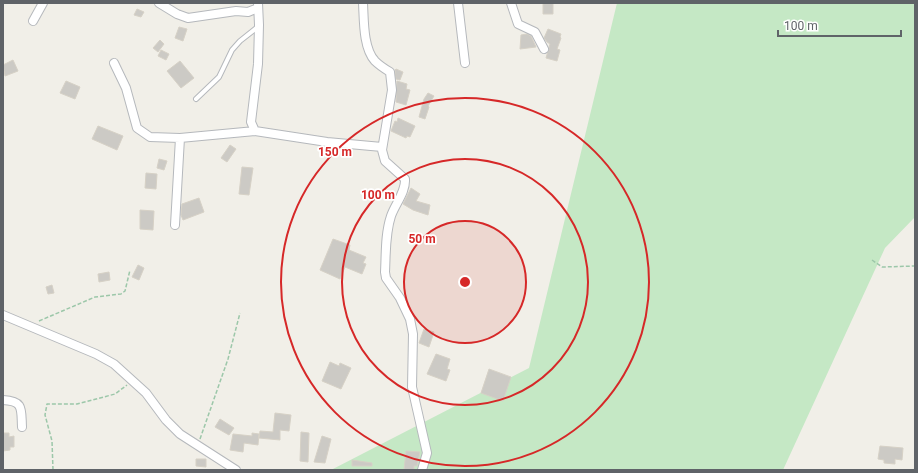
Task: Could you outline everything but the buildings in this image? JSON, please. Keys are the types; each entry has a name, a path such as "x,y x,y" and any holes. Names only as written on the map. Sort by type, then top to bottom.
{"street":[{"path":"33,21 43,3"},
{"path":"159,3 177,14 188,18 236,11 248,12 258,6 259,26 256,92 251,111 251,122 255,131"},
{"path":"363,3 367,43 370,53 374,60 390,72 392,90 382,147 383,157 405,179 404,189 391,216 387,231 385,272 386,278 400,298 410,319 413,334 412,387 427,453 422,470"},
{"path":"458,3 465,64"},
{"path":"511,3 518,24 535,32 544,50"},
{"path":"114,63 126,88 137,128 150,137 180,138 255,131 319,141 382,147"},
{"path":"175,225 180,138"},
{"path":"3,315 26,326 96,354 114,364 146,393 166,420 180,434 236,470"},
{"path":"3,400 17,402 21,407 22,427"}],"lane":[{"path":"196,99 219,77 232,50 240,41 259,26"}],"path":[{"path":"872,260 882,267 915,266"},
{"path":"26,326 96,297 121,294 125,291 130,270"},
{"path":"198,446 228,358 240,313"},
{"path":"53,470 52,441 44,415 47,404 76,404 115,394 133,380"}],"green space":[{"path":"617,3 915,3 915,217 885,248 783,470 331,470 529,368"}]}
